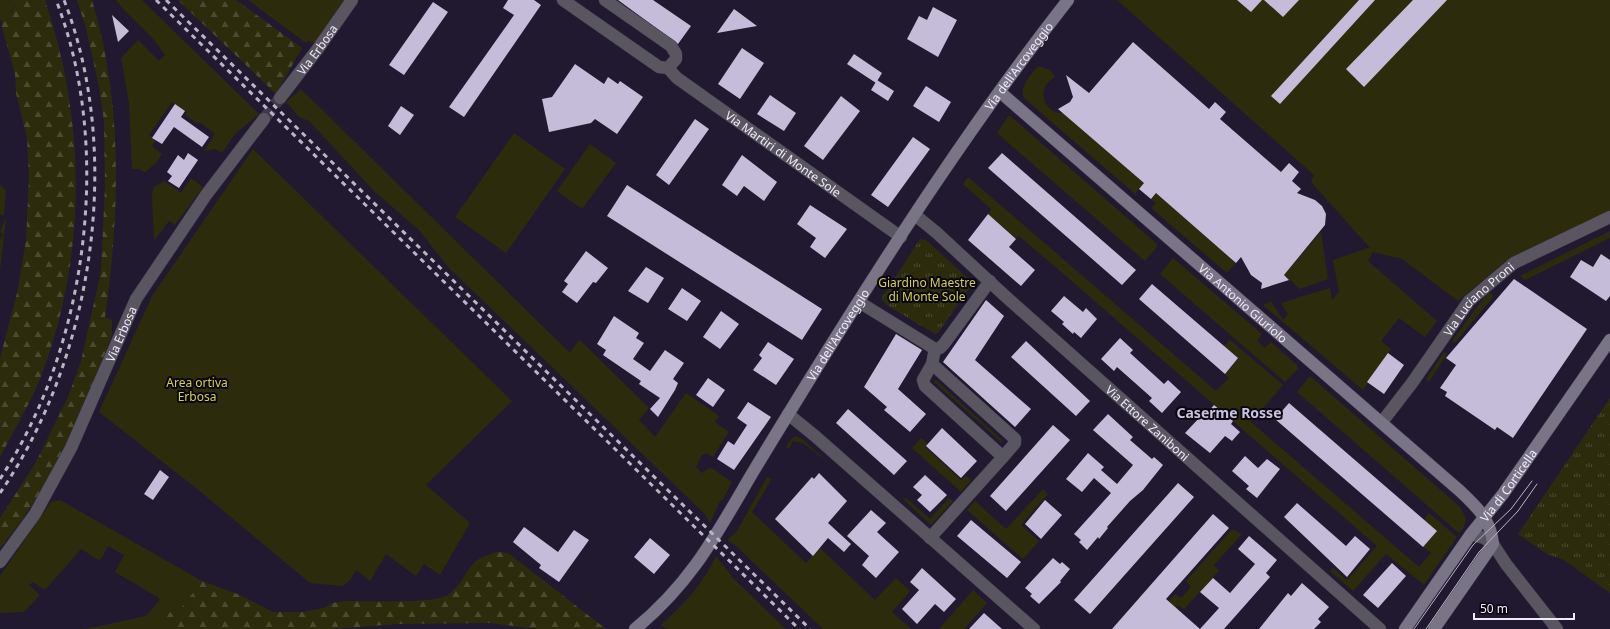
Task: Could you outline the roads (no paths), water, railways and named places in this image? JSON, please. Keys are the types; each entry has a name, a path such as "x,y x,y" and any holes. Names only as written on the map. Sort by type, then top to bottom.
{"street":[{"name":"Via Erbosa","path":"280,98 317,50 352,0"},
{"name":"Via Martiri di Monte Sole","path":"563,0 659,68 668,68 677,78 901,237"},
{"path":"605,0 671,46 676,54 676,59 668,68"},
{"name":"Via dell'Arcoveggio","path":"635,629 669,599 692,570 716,535 788,414 915,215 1000,92 1068,0"},
{"name":"Via Antonio Giuriolo","path":"1000,92 1382,422 1460,491 1485,516"},
{"name":"Via Erbosa","path":"0,562 35,514 71,448 136,299 192,214 264,119"},
{"name":"Via Ettore Zaniboni","path":"915,215 938,233 1380,629"},
{"name":"Via Luciano Proni","path":"1382,422 1412,383 1469,301 1514,263 1610,217"},
{"path":"859,302 935,349 940,348 944,344 990,281"},
{"name":"Via di Corticella","path":"1405,629 1471,534 1503,494 1610,340"},
{"path":"935,349 932,364 923,380 925,386 1003,457"},
{"path":"930,538 1016,443 1015,439 932,364"},
{"path":"788,414 815,436 1034,629"},
{"path":"1434,629 1493,544 1492,532 1485,516"},
{"path":"1471,534 1484,538 1493,544 1506,564 1557,629"}],"tunnel":[{"path":"264,119 280,98"}],"tram line":[{"path":"1414,629 1473,545 1511,509 1532,481"},
{"path":"1426,629 1479,552 1518,511 1537,484"}],"railway":[{"path":"0,479 30,427 54,370 71,309 82,246 87,182 84,119 74,58 56,0"},
{"path":"0,493 32,439 58,381 77,318 89,254 95,188 92,123 82,60 64,0"},
{"path":"156,0 799,629"},
{"path":"166,0 810,629"}],"district":[{"name":"Caserme Rosse","path":"1229,412"}],"park label":[{"name":"Giardino Maestre di Monte Sole","path":"927,289"},
{"name":"Area ortiva Erbosa","path":"197,389"}]}
